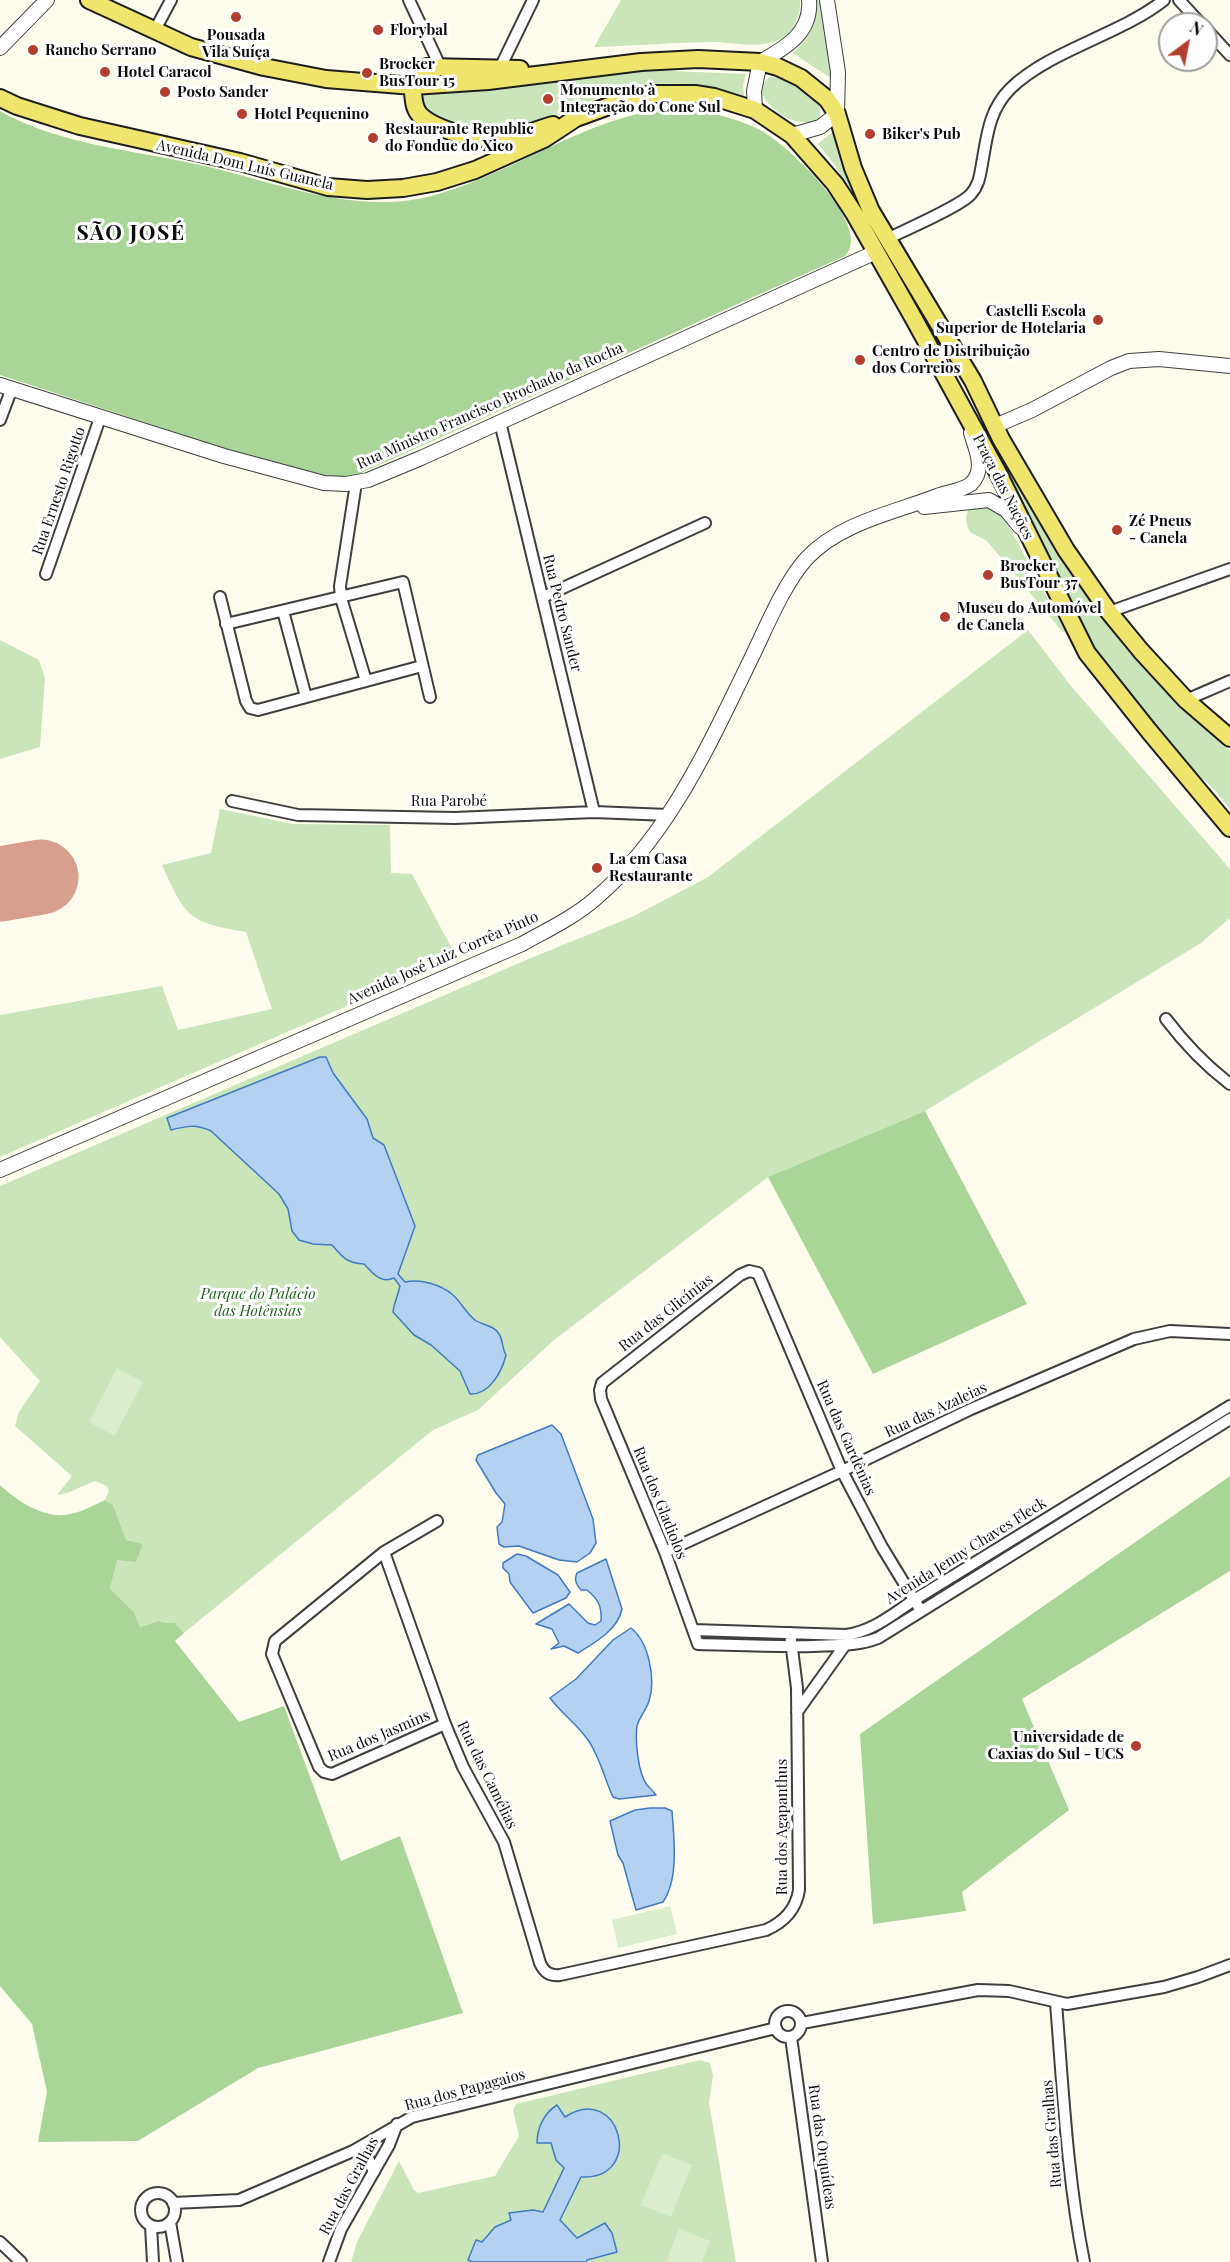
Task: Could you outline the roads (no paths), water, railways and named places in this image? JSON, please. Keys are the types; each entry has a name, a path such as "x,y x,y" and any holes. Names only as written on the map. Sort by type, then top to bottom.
{"main road":[{"path":"89,0 191,47 264,67 326,79 412,86 488,81 641,62 698,60 760,62 778,67 801,78 827,99 837,114 860,188 882,246 973,381 994,426 1066,550 1109,612 1141,651 1186,700 1230,738"},
{"path":"556,71 427,67 419,71 414,78 412,86 415,106 420,115 434,123 473,137 497,140 513,138 576,118"},
{"name":"Avenida Dom Luís Guanela","path":"0,98 17,106 80,126 240,162 328,187 367,190 403,188 436,182 475,170 544,139 576,118 653,94 695,94 714,97 755,110 792,135"},
{"name":"Praça das Nações","path":"792,135 835,184 882,246 930,348 1017,508 1087,653 1230,828"},
{"path":"930,348 955,379 978,417 989,427 994,426"},
{"path":"1210,803 1230,822"}],"street":[{"path":"0,48 46,0"},
{"path":"155,30 171,0"},
{"path":"409,0 440,66"},
{"path":"500,68 534,0"},
{"path":"755,110 754,91 760,62 779,51 802,31 808,21 809,0"},
{"path":"792,135 820,127 837,114 838,72 827,0"},
{"path":"882,246 962,201 973,192 980,176 994,110 1012,87 1039,68 1144,13 1164,0"},
{"path":"1179,0 1190,12"},
{"path":"1218,43 1230,56"},
{"name":"Rua Ministro Francisco Brochado da Rocha","path":"6,387 224,456 312,480 333,484 356,483 392,471 882,246"},
{"path":"994,426 1032,410 1111,368 1129,361 1159,358 1230,366"},
{"path":"0,420 6,387"},
{"name":"Avenida José Luiz Corrêa Pinto","path":"0,1170 522,944 572,917 596,898 641,850 668,815 701,762 776,608 797,571 819,547 850,528 966,487 974,480 979,469 979,462 965,414"},
{"name":"Rua Ernesto Rigotto","path":"46,574 100,418"},
{"name":"Rua Pedro Sander","path":"500,422 594,812"},
{"path":"356,483 340,586 341,598 366,681"},
{"name":"Avenida José Luiz Corrêa Pinto","path":"898,511 989,500 1006,510 1033,543"},
{"path":"543,597 705,524"},
{"path":"1109,612 1230,569"},
{"path":"226,624 403,582 430,696"},
{"path":"220,597 246,702 250,708 258,710 422,666"},
{"path":"283,611 306,697"},
{"path":"1186,700 1230,681"},
{"name":"Rua Parobé","path":"232,801 298,815 455,818 594,812 668,815"},
{"path":"1166,1019 1191,1051 1230,1084"},
{"name":"Rua das Glicínias","path":"601,1387 608,1377 740,1275 749,1271 755,1272"},
{"name":"Rua das Gardênias","path":"755,1272 760,1276 842,1471 882,1547 921,1611"},
{"name":"Rua das Azaleias","path":"665,1552 842,1471 971,1408 1134,1339 1170,1331 1230,1334"},
{"name":"Rua dos Gladiolos","path":"601,1387 601,1399 665,1552 698,1644"},
{"name":"Avenida Jenny Chaves Fleck","path":"698,1644 791,1646 846,1640 873,1628 914,1600 1230,1406"},
{"name":"Avenida Jenny Chaves Fleck","path":"694,1630 790,1633 862,1644 878,1638 1230,1419"},
{"path":"384,1552 437,1521"},
{"name":"Rua dos Jasmins","path":"384,1552 275,1641 272,1654 319,1767 324,1772 332,1774 445,1724"},
{"name":"Rua das Camélias","path":"384,1552 445,1724 463,1767 504,1842 540,1963 544,1971 550,1975"},
{"name":"Rua dos Agapanthus","path":"550,1975 560,1975 766,1930 786,1918 796,1903 799,1890 797,1674 790,1633"},
{"path":"797,1713 846,1640"},
{"path":"802,2023 978,1990 1009,1991 1067,2004 1164,1987 1230,1965"},
{"name":"Rua das Gralhas","path":"1056,2003 1069,2162 1077,2228 1084,2262"},
{"path":"788,2011 797,2014 802,2023 799,2032 791,2037 782,2036 776,2028 776,2019 783,2012 788,2011"},
{"name":"Rua dos Papagaios","path":"153,2262 151,2226 141,2213 146,2198 155,2193 166,2195 173,2203 239,2200 353,2151 397,2124 418,2115 776,2028"},
{"name":"Rua das Orquídeas","path":"791,2037 822,2262"},
{"name":"Rua das Gralhas","path":"330,2262 341,2229 389,2145 397,2124"},
{"path":"353,2151 368,2158 374,2172"},
{"path":"151,2226 161,2227 170,2222 175,2213 173,2203"},
{"path":"170,2222 177,2262"},
{"path":"0,2242 21,2262"}],"water":[{"path":"320,1057 326,1057 333,1073 367,1119 373,1138 384,1145 415,1226 398,1274 405,1282 424,1282 448,1291 475,1320 494,1329 500,1336 506,1355 498,1375 484,1391 470,1394 460,1371 431,1345 414,1335 393,1312 400,1286 394,1278 381,1279 364,1264 346,1259 332,1245 313,1244 299,1240 292,1231 288,1209 279,1194 211,1131 191,1126 171,1130 167,1118"},
{"path":"552,1425 561,1434 593,1519 596,1543 590,1553 577,1562 559,1560 519,1546 504,1547 499,1544 497,1527 502,1522 505,1504 476,1460 478,1455"},
{"path":"517,1554 526,1556 558,1575 570,1592 566,1598 533,1613 510,1582 509,1574 503,1568 503,1563"},
{"path":"606,1559 622,1609 620,1617 611,1630 578,1653 564,1646 551,1649 559,1643 552,1629 536,1624 569,1604 588,1623 595,1625 601,1621 601,1611 597,1600 587,1590 581,1590 576,1578 577,1573"},
{"path":"631,1628 642,1642 651,1672 651,1692 637,1726 636,1740 641,1773 647,1785 656,1795 619,1799 613,1797 599,1760 588,1740 550,1698 576,1679 613,1640"},
{"path":"665,1808 672,1811 673,1870 668,1893 663,1902 636,1910 623,1863 618,1855 610,1821 635,1810"},
{"path":"557,2105 565,2117 584,2109 600,2112 611,2121 618,2135 619,2150 614,2164 601,2174 581,2177 560,2220 577,2238 605,2223 612,2233 617,2252 586,2262 473,2262 468,2260 476,2240 482,2242 495,2227 511,2220 509,2213 533,2210 543,2212 564,2168 556,2160 551,2143 537,2143 537,2137 545,2117"}],"place":[{"name":"Pousada Vila Suíça","path":"236,17"},
{"name":"Florybal","path":"378,30"},
{"name":"Rancho Serrano","path":"33,50"},
{"name":"Hotel Caracol","path":"105,72"},
{"name":"Brocker BusTour 15","path":"367,73"},
{"name":"Posto Sander","path":"165,92"},
{"name":"Monumento à Integração do Cone Sul","path":"548,99"},
{"name":"Hotel Pequenino","path":"242,114"},
{"name":"Biker's Pub","path":"870,134"},
{"name":"Restaurante Republic do Fondue do Xico","path":"373,138"},
{"name":"Castelli Escola Superior de Hotelaria","path":"1098,320"},
{"name":"Centro de Distribuição dos Correios","path":"860,360"},
{"name":"Zé Pneus - Canela","path":"1117,530"},
{"name":"Brocker BusTour 37","path":"988,575"},
{"name":"Museu do Automóvel de Canela","path":"945,617"},
{"name":"La em Casa Restaurante","path":"597,868"},
{"name":"Universidade de Caxias do Sul - UCS","path":"1136,1746"}],"district":[{"name":"SÃO JOSÉ","path":"131,233"}],"park label":[{"name":"Parque do Palácio das Hotênsias","path":"258,1302"}]}
